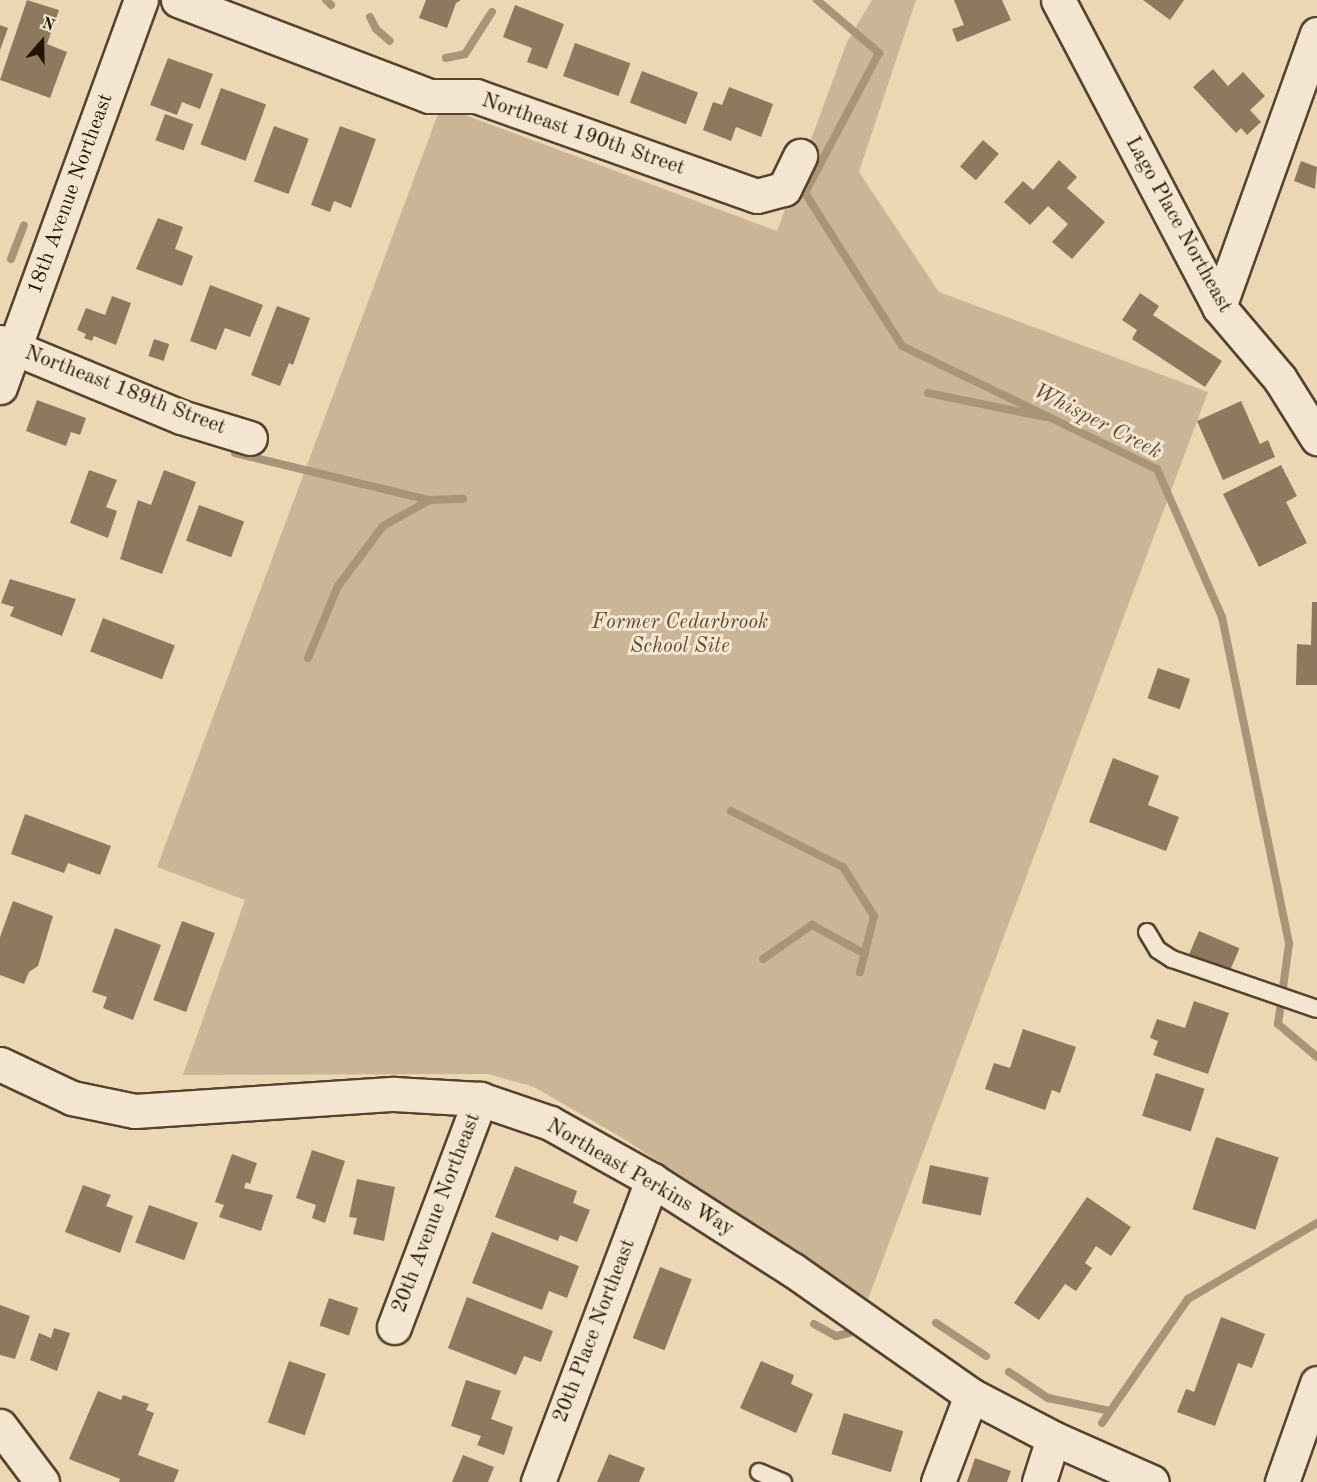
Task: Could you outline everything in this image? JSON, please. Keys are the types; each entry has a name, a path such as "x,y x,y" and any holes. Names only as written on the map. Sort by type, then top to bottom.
{"street":[{"name":"18th Avenue Northeast","path":"0,387 7,344 141,0"},
{"name":"Northeast 190th Street","path":"178,0 429,96 476,96 757,196 784,189 800,156"},
{"name":"Lago Place Northeast","path":"1069,8 1219,307 1280,379 1317,438"},
{"path":"1219,307 1317,34"},
{"name":"Northeast 189th Street","path":"7,344 181,417 250,438"},
{"name":"Northeast Perkins Way","path":"0,1064 72,1098 135,1111 394,1094 480,1099 550,1123 652,1180 793,1270 971,1395 1053,1438 1152,1482"},
{"name":"20th Avenue Northeast","path":"394,1327 480,1099"},
{"name":"20th Place Northeast","path":"538,1482 652,1180"},
{"path":"1282,1482 1315,1393"},
{"path":"938,1482 971,1395"},
{"path":"0,1426 42,1482"},
{"path":"1039,1482 1053,1438"}],"lane":[{"path":"1147,932 1158,950 1172,959 1317,1009"},
{"path":"759,1472 783,1482"}],"green space":[{"name":"Former Cedarbrook School Site","path":"872,0 916,0 859,172 939,292 1208,392 868,1299 624,1139 534,1087 488,1074 183,1075 245,900 157,867 441,106 777,231 847,42"}],"building":[{"path":"27,0 59,10 47,44 67,52 50,98 0,80"},
{"path":"426,0 461,0 456,3 447,28 419,18"},
{"path":"954,0 1002,0 1011,20 957,42 952,29 964,25"},
{"path":"1143,0 1184,0 1170,20"},
{"path":"515,5 564,24 547,69 527,62 532,48 503,37"},
{"path":"0,25 8,28 0,50"},
{"path":"575,43 630,63 618,96 563,76"},
{"path":"168,58 213,74 200,109 182,102 177,115 150,105"},
{"path":"1213,69 1228,86 1243,72 1265,96 1250,110 1261,122 1247,135 1241,128 1236,133 1193,87"},
{"path":"642,71 698,93 686,124 630,103"},
{"path":"729,87 773,104 761,137 736,127 731,141 703,130 713,102 722,105"},
{"path":"221,88 266,104 246,161 200,144"},
{"path":"165,114 193,124 184,151 155,140"},
{"path":"274,126 309,139 289,194 254,181"},
{"path":"340,126 376,139 351,208 334,201 330,212 311,205"},
{"path":"983,140 999,154 976,180 960,166"},
{"path":"1059,160 1077,177 1067,188 1105,222 1072,259 1052,242 1068,224 1048,206 1030,225 1004,202 1023,181 1033,190"},
{"path":"1301,161 1317,167 1315,189 1294,181"},
{"path":"158,218 183,227 175,249 193,256 182,286 136,269"},
{"path":"210,285 263,305 250,337 225,328 216,350 190,341"},
{"path":"1140,293 1159,306 1153,315 1222,361 1205,387 1132,339 1137,330 1122,320"},
{"path":"112,296 131,303 116,345 94,336 92,341 84,338 86,334 77,330 86,308 105,315"},
{"path":"277,306 310,318 293,365 289,363 280,386 251,375"},
{"path":"154,339 169,344 164,361 148,356"},
{"path":"37,400 86,418 80,435 71,432 66,446 26,431"},
{"path":"1241,401 1260,444 1268,440 1275,457 1223,480 1197,421"},
{"path":"1281,465 1297,496 1286,502 1307,543 1259,567 1223,494"},
{"path":"89,470 117,480 106,507 117,511 108,538 70,523"},
{"path":"164,470 196,482 162,574 120,559 138,500 151,505"},
{"path":"199,505 244,521 231,557 186,541"},
{"path":"10,579 76,599 62,636 10,616 14,607 1,603"},
{"path":"1312,602 1317,602 1317,685 1296,685 1297,644 1311,645"},
{"path":"103,618 175,646 162,679 90,652"},
{"path":"1158,668 1190,679 1180,709 1148,698"},
{"path":"1113,758 1159,776 1148,805 1179,817 1166,851 1089,822"},
{"path":"25,814 111,846 100,875 68,863 64,873 11,854"},
{"path":"13,901 53,916 38,966 29,972 24,984 0,975 0,937"},
{"path":"182,921 215,933 186,1012 153,1000"},
{"path":"115,928 161,945 133,1020 103,1008 107,997 92,992"},
{"path":"1199,931 1240,948 1230,971 1189,954"},
{"path":"1194,1001 1229,1013 1208,1074 1153,1055 1158,1041 1150,1038 1157,1019 1185,1028"},
{"path":"1023,1029 1076,1047 1060,1093 1052,1090 1045,1110 985,1089 994,1063 1010,1068"},
{"path":"1156,1073 1205,1089 1191,1132 1142,1116"},
{"path":"1216,1137 1279,1157 1255,1230 1193,1209"},
{"path":"312,1150 345,1161 325,1223 312,1218 316,1205 296,1198"},
{"path":"232,1154 257,1163 250,1184 246,1182 244,1188 273,1195 261,1231 219,1217 224,1205 215,1202"},
{"path":"930,1165 989,1177 981,1216 922,1203"},
{"path":"515,1166 577,1191 573,1203 590,1210 577,1242 560,1235 558,1241 495,1217"},
{"path":"357,1179 395,1187 384,1241 353,1234 357,1218 349,1217"},
{"path":"83,1185 111,1195 106,1206 133,1216 120,1253 65,1232"},
{"path":"1087,1197 1131,1227 1111,1256 1096,1246 1085,1263 1092,1268 1076,1291 1065,1284 1039,1320 1014,1303"},
{"path":"149,1205 198,1223 184,1260 135,1243"},
{"path":"492,1232 579,1266 567,1298 549,1291 542,1310 472,1283"},
{"path":"660,1267 692,1279 665,1350 633,1338"},
{"path":"467,1297 553,1331 541,1362 524,1356 516,1375 448,1348"},
{"path":"329,1298 358,1308 349,1336 320,1325"},
{"path":"0,1305 30,1316 15,1359 0,1355"},
{"path":"1221,1317 1265,1334 1252,1368 1238,1363 1215,1426 1177,1412 1186,1389 1194,1392"},
{"path":"54,1328 70,1333 57,1371 30,1360 39,1333 51,1338"},
{"path":"289,1361 326,1374 305,1435 268,1422"},
{"path":"761,1361 794,1375 791,1384 813,1394 796,1433 740,1408"},
{"path":"466,1380 501,1391 491,1419 513,1427 504,1455 477,1445 481,1436 451,1426"},
{"path":"98,1391 121,1400 123,1395 149,1404 146,1410 154,1413 138,1455 179,1470 174,1482 119,1482 120,1479 69,1459"},
{"path":"844,1413 903,1431 891,1472 831,1454"},
{"path":"609,1454 645,1468 639,1482 597,1482"},
{"path":"463,1455 494,1467 488,1482 452,1482"},
{"path":"975,1458 1011,1471 1007,1482 967,1482"}],"waterway":[{"path":"326,0 331,5"},
{"name":"Whisper Creek","path":"817,0 879,53 805,193 902,346 1157,469 1222,617 1289,944 1278,1024 1317,1057"},
{"path":"446,58 465,54 492,12"},
{"path":"370,17 376,29 390,41"},
{"path":"11,259 24,225"},
{"path":"928,393 1045,417"},
{"path":"235,453 430,500 463,499"},
{"path":"308,658 338,586 383,526 430,500"},
{"path":"731,811 843,867 874,916 860,972"},
{"path":"763,959 812,925 865,954"},
{"name":"Whisper Creek","path":"1102,1423 1188,1299 1317,1223"},
{"path":"936,1323 986,1356"},
{"path":"814,1324 836,1336 849,1333"},
{"path":"1009,1372 1048,1398 1110,1411"}]}
